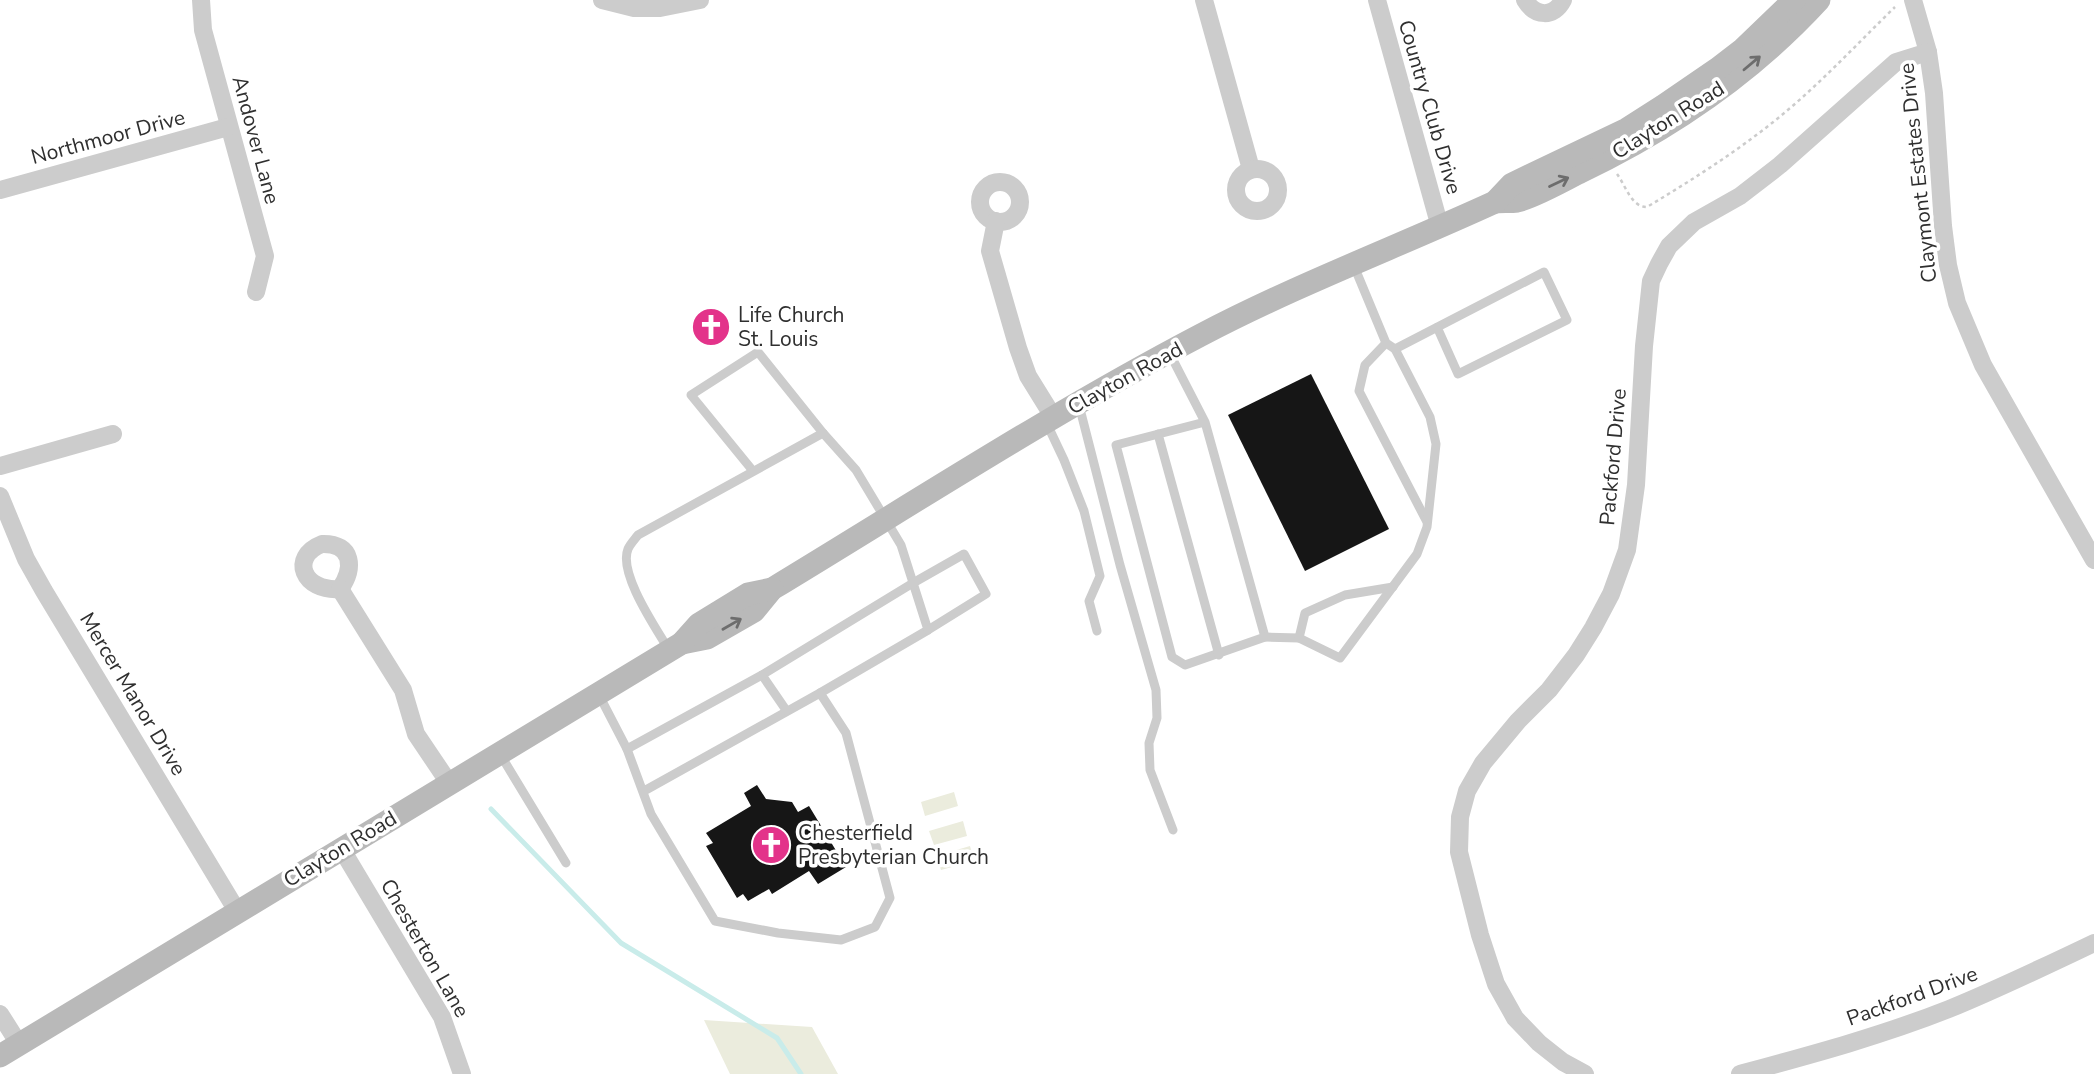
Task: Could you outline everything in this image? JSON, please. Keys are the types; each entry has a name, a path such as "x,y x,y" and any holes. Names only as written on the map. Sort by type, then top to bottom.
{"main road":[{"name":"Clayton Road","path":"1495,202 1512,184 1627,129 1673,100 1734,55 1794,0"},
{"name":"Clayton Road","path":"9,1050 676,647 699,624 748,594 772,589 1050,420 1170,352 1353,264 1495,202 1519,201 1642,140 1746,69 1819,0"}],"street":[{"name":"Andover Lane","path":"201,0 203,30 265,256 256,292"},
{"path":"602,0 634,8 660,8 699,0"},
{"path":"1204,0 1251,169"},
{"name":"Country Club Drive","path":"1377,0 1440,227"},
{"path":"1525,0 1532,9 1544,14 1558,9 1563,0"},
{"name":"Claymont Estates Drive","path":"1913,0 1928,52 1937,119 1943,226 1957,303 1983,365 2094,560"},
{"name":"Packford Drive","path":"1585,1074 1563,1062 1539,1043 1515,1018 1496,984 1480,935 1459,852 1460,817 1466,791 1483,763 1518,721 1549,690 1576,655 1611,594 1626,550 1636,485 1644,346 1651,281 1658,264 1670,246 1694,222 1740,196 1780,166 1896,62 1928,52"},
{"name":"Northmoor Drive","path":"0,190 228,127"},
{"path":"996,221 990,251 1018,348 1028,376 1050,420"},
{"path":"0,466 113,434"},
{"name":"Mercer Manor Drive","path":"0,496 26,559 44,591 237,911"},
{"path":"340,589 403,690 416,734 449,783"},
{"name":"Chesterton Lane","path":"341,848 442,1017 462,1074"},
{"name":"Packford Drive","path":"1740,1074 1770,1070 1946,1010 2094,943"},
{"path":"0,1014 9,1050"}],"lane":[{"path":"1205,422 1116,445 1172,657 1185,665 1265,636 1299,638 1340,658 1417,554 1427,523 1436,444 1430,417 1390,346 1353,264"},
{"path":"1427,523 1359,391 1365,365 1390,346 1437,327 1544,272 1567,320 1458,374 1437,327"},
{"path":"754,471 691,395 758,352 856,470 901,545 928,630"},
{"path":"1170,352 1205,422 1265,636"},
{"path":"1079,403 1113,540 1156,690 1157,718 1149,743 1150,770 1173,830"},
{"path":"1050,420 1084,512 1100,576 1089,601 1097,631"},
{"path":"676,647 640,599 626,566 628,549 638,535 823,433"},
{"path":"1158,434 1219,654"},
{"path":"627,749 762,675 964,554 986,594 820,693 644,791"},
{"path":"1299,638 1305,613 1345,595 1393,587"},
{"path":"762,675 786,710"},
{"path":"598,693 627,749 650,814 715,921 778,933 841,940 875,927 891,898 846,733 820,693"},
{"path":"499,753 566,863"}],"path":[{"path":"1616,171 1634,202 1639,207 1647,207 1726,158 1777,119 1829,73 1895,7"}],"shaded area":[{"path":"954,792 958,806 925,816 921,802"},
{"path":"963,821 967,836 934,845 929,831"},
{"path":"970,846 974,861 941,870 936,856"},
{"path":"704,1020 812,1027 838,1074 730,1074"}],"building":[{"path":"1311,374 1389,529 1305,571 1228,415"},
{"name":"Chesterfield Presbyterian Church","path":"757,785 766,799 792,802 798,812 809,806 846,867 818,884 809,871 772,894 769,889 748,901 743,894 737,898 706,846 713,843 706,833 751,806 744,793"}],"waterway":[{"path":"491,809 621,943 777,1038 801,1074"}],"place":[{"name":"Life Church St. Louis","path":"711,327"},
{"name":"Chesterfield Presbyterian Church","path":"771,845"}]}
